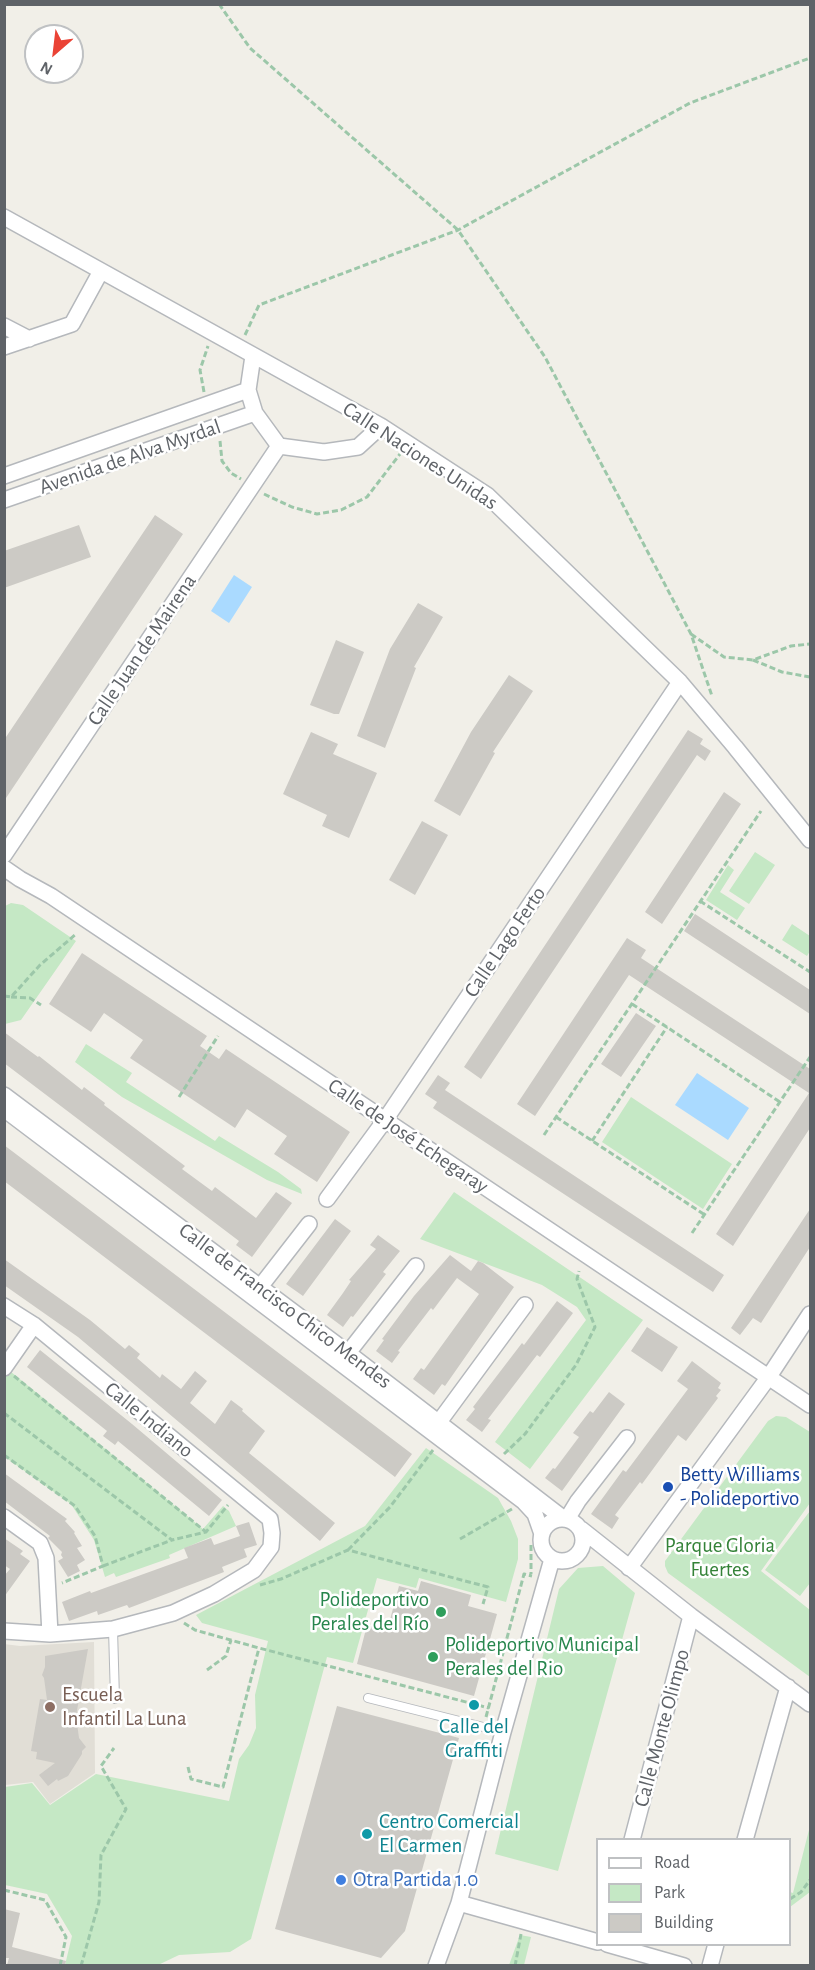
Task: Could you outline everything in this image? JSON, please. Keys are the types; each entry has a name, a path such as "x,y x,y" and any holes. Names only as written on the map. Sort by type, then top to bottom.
{"street":[{"name":"Calle Naciones Unidas","path":"4,218 381,426 487,495 680,682 810,840"},
{"path":"4,347 72,324 101,271"},
{"path":"4,326 29,339"},
{"path":"254,356 248,390 255,414 279,446 324,452 358,447 381,426"},
{"name":"Avenida de Alva Myrdal","path":"4,476 248,390"},
{"name":"Avenida de Alva Myrdal","path":"4,501 255,414"},
{"name":"Calle Juan de Mairena","path":"4,855 279,446"},
{"name":"Calle Lago Ferto","path":"327,1199 385,1120 680,682"},
{"name":"Calle de José Echegaray","path":"4,868 61,903 810,1405"},
{"name":"Calle de Francisco Chico Mendes","path":"4,1095 566,1519"},
{"name":"Calle de Francisco Chico Mendes","path":"4,1109 523,1501 534,1514 542,1534"},
{"path":"260,1287 309,1224"},
{"path":"348,1353 416,1266"},
{"path":"439,1422 525,1305"},
{"name":"Calle Indiano","path":"4,1306 34,1325 270,1519 271,1547 254,1570 214,1594 173,1612 113,1629"},
{"path":"629,1568 768,1378 810,1314"},
{"path":"8,1372 34,1325"},
{"path":"566,1519 627,1438"},
{"path":"4,1517 40,1543 46,1558 50,1634"},
{"path":"629,1568 600,1554 564,1562 552,1559 542,1549 542,1534 550,1523 566,1519 577,1524 691,1616 810,1704"},
{"path":"570,1561 580,1553 583,1547 581,1529"},
{"path":"436,1965 459,1903 503,1732 552,1559"},
{"name":"Calle Monte Olimpo","path":"632,1838 691,1616"},
{"path":"4,1631 50,1634 113,1629"},
{"path":"745,1838 788,1688"},
{"path":"459,1903 596,1942"},
{"path":"614,1946 684,1965"},
{"path":"710,1965 715,1946"}],"lane":[{"path":"113,1629 114,1699"},
{"path":"368,1698 503,1732"}],"path":[{"path":"219,4 250,48 458,230 546,357 691,634 706,682 716,704"},
{"path":"239,348 259,305 458,230 690,103 810,58"},
{"path":"691,634 724,657 753,660 782,672 810,676"},
{"path":"753,660 791,646 810,644"},
{"path":"544,1135 761,811"},
{"path":"700,901 810,972"},
{"path":"11,997 40,965 76,934"},
{"path":"4,983 4,988"},
{"path":"4,996 30,998 40,1005"},
{"path":"631,1004 780,1102"},
{"path":"592,1141 667,1027"},
{"path":"179,1097 219,1036"},
{"path":"692,1233 810,1057"},
{"path":"556,1116 705,1215"},
{"path":"501,1457 525,1434 576,1365 595,1327 578,1279 579,1271"},
{"path":"8,1372 206,1532"},
{"path":"4,1413 172,1540"},
{"path":"253,1585 262,1585 281,1579 348,1550 390,1507 435,1449"},
{"path":"4,1455 75,1506 94,1536 103,1566"},
{"path":"56,1586 172,1540 206,1532 238,1493"},
{"path":"460,1539 517,1507 523,1501"},
{"path":"348,1550 488,1587 483,1604"},
{"path":"484,1727 524,1574 546,1578"},
{"path":"180,1619 186,1626 195,1630 489,1708"},
{"path":"207,1670 226,1656 231,1640"},
{"path":"188,1767 191,1779 223,1787 259,1648"},
{"path":"81,1965 99,1902 101,1855 126,1809 101,1766 114,1748"},
{"path":"791,1898 801,1892 810,1880"},
{"path":"4,1890 45,1900 66,1937 60,1965"},
{"path":"515,1965 524,1920"}],"shaded area":[{"name":"Escuela Infantil La Luna","path":"94,1642 95,1773 50,1804 33,1782 5,1785 4,1644 20,1646"}],"green space":[{"path":"755,852 775,865 749,904 729,891"},
{"path":"728,865 734,870 720,892 745,908 737,920 706,900"},
{"path":"11,903 23,905 76,941 21,1020 5,1024 5,906"},
{"path":"792,924 810,936 810,951 807,956 782,940"},
{"path":"86,1044 132,1073 126,1082 215,1141 219,1136 278,1172 301,1189 302,1194 267,1180 122,1097 75,1062"},
{"path":"631,1097 732,1164 703,1209 602,1142"},
{"path":"454,1192 643,1320 530,1469 495,1442 586,1320 577,1307 542,1285 420,1239"},
{"path":"5,1367 203,1529 223,1506 229,1511 236,1526 169,1555 170,1558 116,1577 114,1573 105,1577 94,1540 71,1504 5,1457"},
{"name":"Parque Gloria Fuertes","path":"776,1416 786,1417 810,1432 810,1503 761,1571 810,1610 810,1677 668,1573 665,1566 665,1561 768,1421"},
{"path":"426,1448 498,1498 511,1521 518,1539 518,1559 506,1602 419,1578 416,1588 377,1578 353,1663 327,1657 251,1939 230,1952 179,1955 158,1965 65,1965 72,1936 47,1894 5,1885 5,1787 32,1783 50,1805 96,1774 229,1801 239,1759 249,1745 256,1728 255,1695 268,1641 202,1623 196,1615 365,1526"},
{"path":"810,1511 810,1583 800,1596 765,1570"},
{"path":"603,1566 635,1593 558,1871 495,1854 559,1589 578,1568"},
{"path":"810,1826 810,1892 791,1906 791,1892 793,1893"},
{"path":"520,1935 531,1937 524,1965 509,1965"}],"water":[{"path":"234,575 252,587 229,623 211,611"},
{"path":"697,1073 749,1108 728,1140 675,1105"}],"building":[{"path":"155,515 183,534 4,801 4,740"},
{"path":"79,525 91,557 4,588 4,551"},
{"path":"418,603 443,617 414,667 416,668 385,748 357,736 390,649"},
{"path":"336,640 364,652 339,714 310,705"},
{"path":"509,675 533,691 493,752 495,753 460,816 434,801 471,732"},
{"path":"688,730 703,739 700,744 711,751 705,761 697,755 481,1079 464,1067"},
{"path":"311,732 338,744 333,754 377,773 349,838 322,826 327,815 283,794"},
{"path":"724,792 741,804 662,924 645,912"},
{"path":"422,821 448,835 415,895 389,880"},
{"path":"695,914 810,990 810,1014 684,931"},
{"path":"627,938 646,950 641,958 810,1069 810,1128 733,1246 716,1234 809,1093 629,975 535,1116 517,1104"},
{"path":"82,953 207,1036 200,1046 219,1059 226,1049 350,1132 317,1182 274,1154 287,1136 247,1109 235,1128 130,1058 143,1040 104,1013 91,1032 49,1004"},
{"path":"636,1013 656,1026 621,1077 601,1064"},
{"path":"4,1032 82,1090 84,1087 105,1103 104,1105 185,1166 182,1169 212,1191 215,1187 256,1218 276,1192 292,1203 252,1257 236,1245 239,1241 4,1063"},
{"path":"438,1075 450,1083 445,1090 724,1275 713,1292 433,1108 437,1102 425,1094"},
{"path":"4,1145 412,1454 395,1477 4,1181"},
{"path":"810,1209 810,1247 761,1323 753,1318 740,1335 731,1328"},
{"path":"335,1219 351,1231 303,1296 286,1284"},
{"path":"378,1235 400,1251 383,1272 386,1274 343,1327 327,1315 351,1281 349,1280 376,1249 370,1245"},
{"path":"450,1255 471,1271 478,1261 483,1263 514,1287 445,1386 442,1384 434,1395 413,1379 421,1368 424,1370 479,1294 457,1278 398,1351 400,1352 392,1363 376,1351 384,1340 382,1339 414,1296"},
{"path":"4,1259 90,1320 125,1349 129,1345 140,1354 137,1358 160,1378 162,1374 181,1389 195,1371 207,1381 190,1403 215,1424 231,1400 243,1409 242,1411 265,1431 249,1453 335,1523 320,1541 78,1337 4,1285"},
{"path":"557,1301 573,1313 540,1357 537,1355 488,1419 491,1420 482,1432 466,1420 475,1409 473,1407"},
{"path":"647,1327 678,1347 662,1372 631,1351"},
{"path":"40,1350 222,1500 209,1516 118,1441 115,1445 103,1436 107,1431 27,1367"},
{"path":"692,1361 721,1383 718,1388 721,1390 716,1396 718,1398 686,1441 678,1435 642,1484 640,1482 615,1515 619,1518 612,1529 591,1514 623,1470 626,1472 688,1389 677,1381"},
{"path":"609,1392 625,1404 562,1491 545,1478 553,1468 555,1469 579,1437 573,1433 590,1411 593,1413"},
{"path":"4,1473 67,1519 65,1521 75,1532 82,1546 77,1548 85,1560 77,1565 80,1571 68,1577 58,1561 63,1558 62,1552 48,1538 50,1536 4,1501"},
{"path":"249,1522 257,1545 244,1549 247,1557 222,1567 224,1572 129,1608 127,1605 98,1615 97,1611 69,1621 62,1602 188,1558 184,1548 211,1538 214,1545 240,1536 236,1526"},
{"path":"4,1538 23,1551 20,1554 30,1561 4,1597 4,1576 10,1569 4,1565"},
{"path":"421,1581 471,1595 468,1606 497,1614 474,1696 357,1664 367,1625 387,1631 399,1586 418,1591"},
{"path":"88,1649 76,1716 79,1738 86,1747 68,1776 58,1781 57,1779 48,1786 39,1775 55,1763 36,1759 37,1752 31,1751 40,1699 47,1700 42,1675 45,1656"},
{"name":"Centro Comercial El Carmen","path":"337,1706 459,1738 405,1931 381,1958 275,1929"},
{"path":"4,1909 20,1913 12,1947 66,1961 65,1965 7,1965 9,1958 4,1958"}],"place":[{"name":"Betty Williams - Polideportivo","path":"668,1487"},
{"name":"Polideportivo Perales del Río","path":"441,1612"},
{"name":"Polideportivo Municipal Perales del Rio","path":"433,1657"},
{"name":"Calle del Graffiti","path":"474,1705"},
{"name":"Escuela Infantil La Luna","path":"50,1707"},
{"name":"Centro Comercial El Carmen","path":"367,1834"},
{"name":"Otra Partida 1.0","path":"341,1880"}]}
